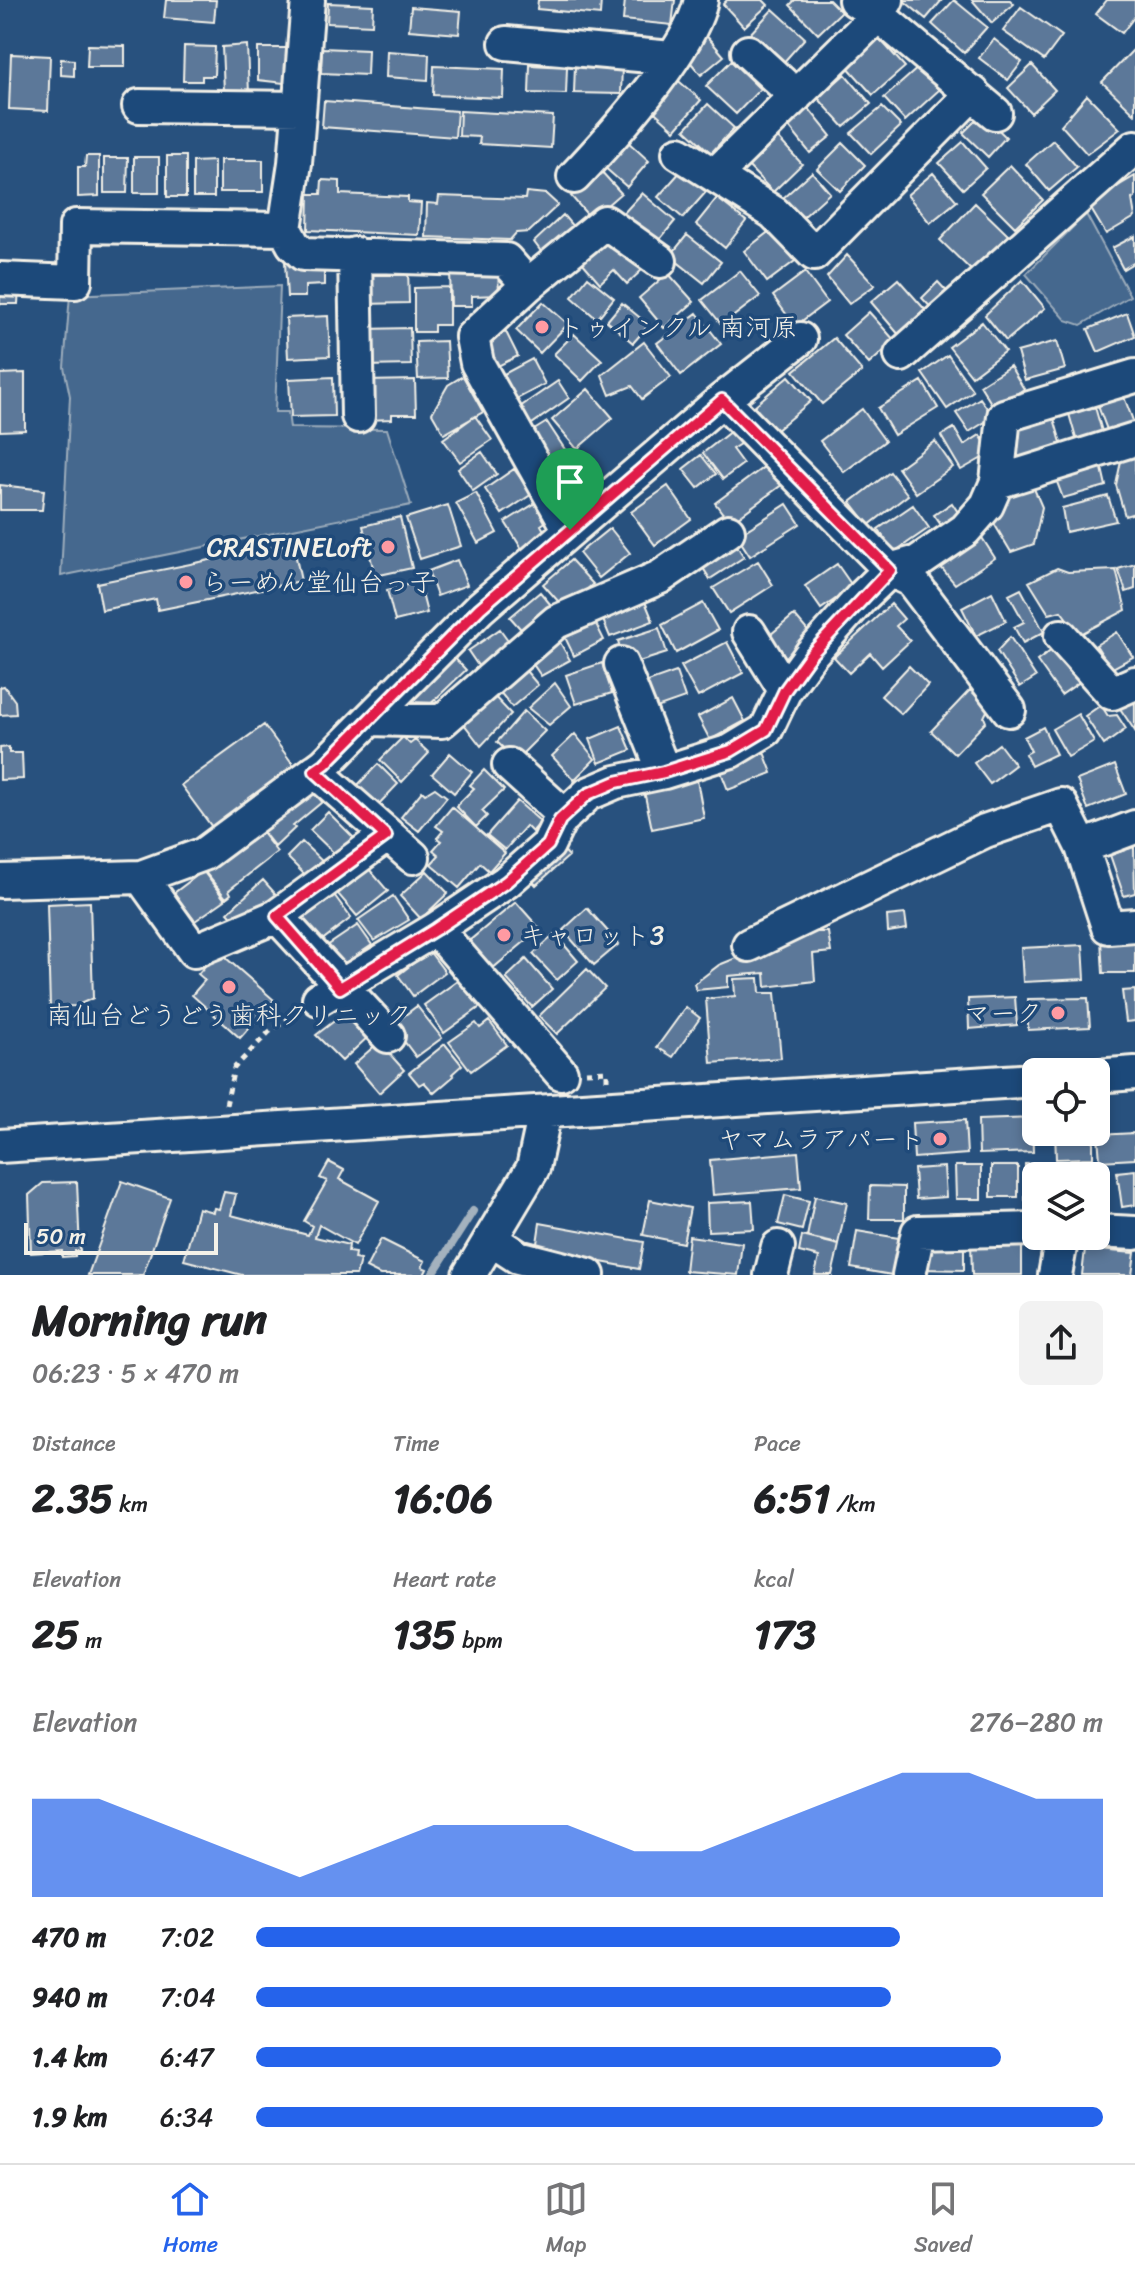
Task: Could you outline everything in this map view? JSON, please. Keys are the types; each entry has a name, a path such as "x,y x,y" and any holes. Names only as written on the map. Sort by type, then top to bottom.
{"street":[{"path":"308,0 285,229 293,244 303,254 506,260 528,285"},
{"path":"574,177 614,135 672,58 697,18 701,0"},
{"path":"679,153 774,213 814,254 984,103 873,5 796,96 715,175"},
{"path":"506,43 672,58"},
{"path":"748,52 796,96"},
{"path":"139,106 299,108"},
{"path":"901,355 1135,147"},
{"path":"570,530 477,363 472,337 528,285 605,222 660,261"},
{"path":"0,279 75,282 76,226 285,229"},
{"path":"355,254 358,416"},
{"path":"0,881 141,877 204,854 315,771 480,608 722,400 800,339"},
{"path":"329,993 436,929 506,882 548,845 565,816 588,794 616,782 664,772 731,751 766,730 785,690 811,654 890,570 918,562 965,530 987,505 997,482 1004,416 1135,376"},
{"path":"722,400 890,570 911,580 1009,710"},
{"path":"997,482 1135,439"},
{"path":"371,719 442,721 556,622 660,577 728,531"},
{"path":"749,632 785,690"},
{"path":"1061,636 1112,693 1135,683"},
{"path":"621,664 664,772"},
{"path":"509,765 565,816"},
{"path":"315,771 413,857"},
{"path":"749,945 985,831 1061,805 1082,847 1108,927 1135,925"},
{"path":"1082,847 1135,827"},
{"path":"141,877 194,951 277,916 386,836"},
{"path":"277,916 329,993 388,1036"},
{"path":"436,929 561,1073"},
{"path":"1110,1075 1135,1073"},
{"path":"0,1146 1022,1081"},
{"path":"469,1275 533,1168 545,1112"},
{"path":"909,1275 918,1232 1022,1229"},
{"path":"1110,1232 1135,1233"},
{"path":"492,1240 518,1257 588,1275"},
{"path":"1055,1275 1059,1250"}],"path":[{"path":"222,1130 234,1068 269,1032 329,993"}],"shaded area":[{"path":"1086,214 1130,296 1081,325 1066,320 1026,274"},
{"path":"280,286 275,412 288,412 290,428 387,429 411,505 61,576 70,396 64,367 70,295"}],"building":[{"path":"166,0 216,0 214,22 164,18"},
{"path":"538,0 601,0 600,15 537,9"},
{"path":"625,0 675,0 672,25 623,20"},
{"path":"727,0 763,0 768,5 744,27 723,4"},
{"path":"795,0 829,0 841,12 818,34 790,5"},
{"path":"903,0 942,0 926,19"},
{"path":"954,0 987,27 964,53 932,24"},
{"path":"972,0 1010,0 1014,4 992,23"},
{"path":"1107,0 1135,0 1135,16 1122,33 1096,14"},
{"path":"328,3 373,5 372,25 327,23"},
{"path":"411,7 461,11 459,34 409,30"},
{"path":"1021,7 1062,36 1044,60 1003,31"},
{"path":"773,9 805,38 782,64 749,35"},
{"path":"704,33 724,56 701,75 682,52"},
{"path":"878,37 905,67 873,95 846,65"},
{"path":"994,39 1022,62 1008,80 979,58"},
{"path":"88,45 125,46 125,67 87,67"},
{"path":"247,45 249,94 224,91 222,47"},
{"path":"184,46 215,47 214,76 202,76 202,81 183,81"},
{"path":"258,48 292,48 292,84 258,80"},
{"path":"322,48 368,50 367,75 321,73"},
{"path":"1135,48 1135,114 1102,82"},
{"path":"387,51 429,54 428,80 386,77"},
{"path":"11,54 50,56 48,111 9,109"},
{"path":"61,59 74,60 74,76 61,75"},
{"path":"731,61 760,89 736,114 706,86"},
{"path":"530,65 567,67 566,94 529,93"},
{"path":"575,65 622,66 621,94 574,93"},
{"path":"1032,65 1055,90 1031,113 1008,88"},
{"path":"434,66 504,69 503,98 433,95"},
{"path":"919,67 939,90 905,121 884,98"},
{"path":"845,74 871,104 844,127 818,98"},
{"path":"674,77 701,100 675,130 648,106"},
{"path":"1087,95 1120,129 1087,154 1061,125"},
{"path":"324,101 457,111 455,137 322,127"},
{"path":"708,104 734,128 711,153 685,129"},
{"path":"806,105 831,136 810,153 785,122"},
{"path":"882,107 901,126 871,154 851,133"},
{"path":"460,111 553,116 551,148 479,144 480,137 459,136"},
{"path":"982,114 1006,137 988,157 963,133"},
{"path":"778,138 802,164 773,192 748,166"},
{"path":"626,140 649,161 627,187 603,166"},
{"path":"1053,140 1077,167 1049,191 1026,164"},
{"path":"963,142 986,168 963,189 939,163"},
{"path":"843,143 865,165 840,191 817,169"},
{"path":"86,156 99,156 99,196 78,197 78,167 85,167"},
{"path":"167,156 186,156 186,197 167,197"},
{"path":"134,157 159,157 159,193 134,193"},
{"path":"104,158 128,158 127,193 104,193"},
{"path":"220,160 263,160 263,192 220,192"},
{"path":"214,161 214,197 193,197 193,162"},
{"path":"1010,165 1043,200 1015,227 981,193"},
{"path":"600,170 621,193 591,219 571,196"},
{"path":"681,171 706,192 683,218 658,197"},
{"path":"812,172 830,193 801,219 783,198"},
{"path":"933,173 957,201 930,223 907,195"},
{"path":"1135,176 1135,198 1132,199 1135,217 1106,234 1088,204"},
{"path":"322,180 340,181 340,194 408,197 408,202 421,203 419,235 308,230 309,194 321,194"},
{"path":"526,192 546,194 558,205 529,232 516,233 510,240 426,237 427,203 438,204 439,196 525,199"},
{"path":"642,193 675,221 656,244 622,215"},
{"path":"717,198 746,221 725,248 696,224"},
{"path":"975,203 1008,235 972,271 940,240"},
{"path":"563,215 575,229 543,254 534,242"},
{"path":"606,228 643,269 627,284 614,270 600,283 576,255"},
{"path":"771,230 795,261 767,282 744,251"},
{"path":"687,235 721,262 704,283 670,256"},
{"path":"1135,236 1135,262 1123,269 1112,248"},
{"path":"847,255 875,285 849,304 827,277"},
{"path":"285,262 324,262 324,285 305,286 305,297 287,297"},
{"path":"408,267 409,303 363,304 362,269"},
{"path":"498,268 499,295 472,296 472,306 451,306 450,270"},
{"path":"740,271 760,296 722,325 702,300"},
{"path":"805,272 827,302 795,326 773,296"},
{"path":"668,273 694,302 664,328 639,298"},
{"path":"588,277 614,298 597,319 572,297"},
{"path":"898,279 928,313 900,336 871,302"},
{"path":"1022,280 1045,308 1006,341 985,315"},
{"path":"938,282 953,298 937,314 922,298"},
{"path":"0,287 19,288 18,304 0,304"},
{"path":"449,287 449,325 434,325 434,332 414,332 414,288"},
{"name":"トゥインクル 南河原","path":"543,302 568,324 540,353 516,330"},
{"path":"622,303 649,325 633,343 607,321"},
{"path":"869,312 895,341 869,364 843,335"},
{"path":"697,313 721,344 681,375 657,343"},
{"path":"1127,313 1135,336 1098,352 1088,329"},
{"path":"328,316 330,356 288,358 286,318"},
{"path":"982,322 1005,351 972,376 949,347"},
{"path":"410,328 411,365 366,366 364,329"},
{"path":"504,328 518,356 498,366 483,338"},
{"path":"574,334 602,360 582,381 554,354"},
{"path":"834,338 862,371 822,404 794,371"},
{"path":"446,341 448,378 418,379 416,342"},
{"path":"1057,341 1065,369 1025,380 1017,352"},
{"path":"644,342 671,377 642,399 632,386 610,395 602,375"},
{"path":"948,355 973,391 947,409 922,373"},
{"path":"532,359 545,384 515,400 502,375"},
{"path":"1010,366 1024,389 994,408 980,385"},
{"path":"25,373 25,430 0,431 0,374"},
{"path":"463,376 483,412 444,434 432,413 448,385"},
{"path":"789,376 811,401 775,431 754,406"},
{"path":"333,377 334,416 291,417 289,379"},
{"path":"415,380 416,414 392,414 392,419 366,420 365,381"},
{"path":"558,381 569,398 529,426 517,409"},
{"path":"922,381 938,408 894,435 878,408"},
{"path":"588,389 613,418 577,449 552,420"},
{"path":"1124,397 1135,426 1109,435 1098,406"},
{"path":"980,398 993,417 969,432 956,413"},
{"path":"1095,407 1103,435 1077,442 1069,414"},
{"path":"862,409 885,441 844,472 820,441"},
{"path":"1053,415 1062,446 1019,459 1010,428"},
{"path":"475,416 492,440 460,462 443,439"},
{"path":"547,422 566,451 545,464 526,435"},
{"path":"954,428 964,445 980,435 991,453 961,470 941,436"},
{"path":"731,431 740,444 732,449 743,464 723,479 703,453"},
{"path":"935,441 953,467 916,493 898,468"},
{"path":"482,452 497,474 473,491 458,469"},
{"path":"701,455 716,474 698,488 683,469"},
{"path":"1135,457 1135,513 1125,516 1116,485 1121,461"},
{"path":"579,459 592,482 567,496 554,472"},
{"path":"768,464 783,484 730,523 715,503"},
{"path":"1101,464 1106,486 1063,498 1054,474"},
{"path":"514,469 532,494 502,514 485,489"},
{"path":"890,472 908,495 869,525 851,502"},
{"path":"1032,484 1042,507 1034,544 1011,552 992,520 998,499"},
{"path":"0,485 44,490 42,510 0,510"},
{"path":"668,486 691,519 655,545 631,512"},
{"path":"476,493 497,533 478,543 456,503"},
{"path":"1108,496 1116,521 1066,532 1062,508"},
{"path":"539,501 550,519 541,525 546,534 522,549 505,522"},
{"path":"952,503 963,520 945,531 934,515"},
{"path":"787,504 800,524 750,556 737,536"},
{"path":"448,505 461,546 420,559 406,518"},
{"path":"913,505 929,528 894,552 878,529"},
{"name":"CRASTINELoft","path":"400,517 412,568 375,576 363,526"},
{"path":"610,528 630,553 599,578 579,553"},
{"path":"979,533 995,558 955,584 939,565"},
{"path":"732,538 744,557 710,579 698,560"},
{"path":"293,543 301,581 158,610 156,599 102,610 97,583"},
{"path":"457,560 467,585 437,596 428,571"},
{"path":"571,560 593,584 565,609 543,584"},
{"path":"758,561 773,585 729,613 713,588"},
{"path":"837,564 853,587 821,609 805,586"},
{"path":"1135,564 1135,589 1126,592 1118,569"},
{"path":"1057,568 1068,572 1116,570 1126,610 1079,635 1061,611 1049,614 1029,582"},
{"path":"419,582 427,613 395,621 387,590"},
{"path":"1021,589 1044,632 1023,643 1014,627 1024,622 1009,595"},
{"path":"540,592 556,611 527,636 510,617"},
{"path":"992,592 1006,621 976,636 962,608"},
{"path":"644,599 653,621 610,637 601,615"},
{"path":"703,603 718,630 676,653 662,625"},
{"path":"891,604 904,619 896,626 910,641 882,667 870,653 849,673 834,657"},
{"path":"794,615 812,636 781,661 764,640"},
{"path":"592,616 604,640 574,656 562,631"},
{"path":"659,628 667,653 626,666 618,641"},
{"path":"500,629 513,647 481,670 468,651"},
{"path":"1117,632 1133,657 1111,669 1096,645"},
{"path":"557,637 570,660 541,676 528,657"},
{"path":"1010,637 1036,677 1020,687 997,651"},
{"path":"727,642 743,673 698,697 681,666"},
{"path":"1056,647 1081,681 1061,695 1037,661"},
{"path":"449,652 466,670 422,712 405,693"},
{"path":"602,663 612,693 576,704 566,675"},
{"path":"521,665 538,685 512,707 495,686"},
{"path":"909,666 928,685 901,714 881,696"},
{"path":"676,672 685,698 648,711 639,685"},
{"path":"555,683 571,706 549,725 528,708"},
{"path":"4,686 15,701 16,714 0,715 0,687"},
{"path":"970,690 989,707 984,717 986,722 955,754 931,731"},
{"path":"1127,692 1135,703 1135,731 1115,701"},
{"path":"491,693 511,714 481,746 461,720"},
{"path":"733,698 745,721 710,740 698,717"},
{"path":"1101,705 1108,716 1117,715 1126,729 1104,745 1085,716"},
{"path":"524,711 545,731 516,760 497,742"},
{"path":"1078,714 1094,742 1068,757 1052,729"},
{"path":"264,725 295,767 212,827 181,785"},
{"path":"621,726 631,750 599,763 590,739"},
{"path":"1043,727 1056,754 1031,766 1025,754 1031,751 1024,737"},
{"path":"575,734 595,759 574,780 552,756"},
{"path":"403,737 410,744 415,740 429,753 402,782 380,760"},
{"path":"999,744 1015,765 990,784 974,763"},
{"path":"9,747 9,753 22,753 23,779 0,780 0,748"},
{"path":"762,747 772,773 728,790 718,764"},
{"path":"450,753 472,772 454,793 432,774"},
{"path":"378,764 398,784 375,808 354,789"},
{"path":"1115,765 1126,794 1088,809 1077,780"},
{"path":"484,770 504,790 482,811 487,816 476,827 456,806 474,788 470,785"},
{"path":"697,780 704,818 652,829 644,791"},
{"path":"311,787 322,802 293,826 295,828 275,847 260,828"},
{"path":"435,788 447,797 419,831 401,817 422,791 425,794"},
{"path":"517,801 541,822 532,832 526,826 505,850 487,835"},
{"path":"452,807 505,853 489,871 480,863 459,888 431,864 439,855 433,850 441,841 437,838 443,831 436,826"},
{"path":"328,812 357,841 340,859 310,830"},
{"path":"258,828 277,852 229,890 231,894 226,898 204,871"},
{"path":"302,842 326,865 311,881 287,857"},
{"path":"557,843 569,856 536,885 524,872"},
{"path":"1134,847 1135,893 1124,896 1110,855"},
{"path":"369,869 388,891 357,916 338,894"},
{"path":"203,871 225,900 195,921 174,893"},
{"path":"427,871 448,893 421,919 400,896"},
{"path":"263,880 281,900 240,925 228,912"},
{"path":"332,892 351,918 321,941 301,915"},
{"path":"393,896 409,920 374,941 358,920"},
{"path":"90,902 93,998 76,1006 50,1007 47,904"},
{"name":"キャロット3","path":"516,902 540,929 492,969 469,941"},
{"path":"587,908 619,944 594,965 563,930"},
{"path":"905,914 907,929 888,932 887,916"},
{"path":"358,925 372,945 338,968 324,948"},
{"path":"801,932 828,932 831,952 813,954 815,981 766,987 765,973 728,976 728,987 696,990 694,984 719,965"},
{"path":"555,934 578,961 557,980 533,954"},
{"path":"1135,938 1135,973 1103,973 1101,940"},
{"path":"1083,945 1085,979 1023,982 1021,948"},
{"name":"南仙台どうどう歯科クリニック","path":"218,951 274,1000 240,1038 192,995 205,980 198,974"},
{"path":"429,951 445,972 413,996 398,975"},
{"path":"526,959 552,989 532,1007 506,978"},
{"path":"587,969 605,988 557,1034 539,1016"},
{"path":"463,977 483,1005 444,1033 424,1005"},
{"path":"759,978 760,993 775,993 781,1058 711,1063 706,999 735,996 734,979"},
{"path":"1135,990 1135,1021 1126,1022 1122,991"},
{"path":"1015,997 1017,1025 969,1029 968,999"},
{"name":"マーク","path":"1088,998 1090,1027 1028,1030 1028,999"},
{"path":"417,1006 442,1038 416,1057 392,1025"},
{"path":"686,1007 700,1018 673,1057 657,1047"},
{"path":"346,1012 369,1036 342,1061 316,1035"},
{"path":"489,1021 507,1045 471,1071 449,1042 476,1023 480,1028"},
{"path":"379,1042 404,1070 379,1093 354,1064"},
{"path":"445,1044 462,1065 434,1093 424,1082 419,1085 409,1073"},
{"path":"1022,1118 1022,1146 1033,1146 1033,1152 979,1154 978,1120"},
{"name":"ヤマムラアパート","path":"965,1120 967,1154 914,1158 912,1123"},
{"path":"1135,1133 1135,1159 1100,1161 1099,1146 1110,1146 1110,1134"},
{"path":"1056,1146 1093,1146 1093,1158 1056,1159"},
{"path":"798,1152 801,1188 713,1195 710,1160"},
{"path":"329,1162 344,1170 339,1179 379,1201 355,1245 319,1225 315,1237 349,1245 348,1252 355,1253 354,1259 360,1260 356,1275 242,1275 184,1260 198,1208 213,1212 214,1208 219,1209 224,1192 236,1194 231,1215 308,1235 312,1226 304,1221 327,1181 320,1178"},
{"path":"955,1166 981,1166 981,1199 956,1199"},
{"path":"991,1166 1018,1166 1018,1197 991,1197"},
{"path":"944,1167 946,1197 916,1199 914,1169"},
{"path":"1135,1170 1135,1205 1122,1207 1117,1172"},
{"path":"122,1181 170,1198 143,1275 88,1275"},
{"path":"77,1182 80,1251 75,1251 75,1256 62,1257 62,1251 31,1253 29,1195 43,1183"},
{"path":"870,1186 904,1187 904,1219 869,1219"},
{"path":"785,1195 809,1201 802,1230 778,1224"},
{"path":"815,1196 847,1203 838,1244 807,1237"},
{"path":"650,1200 690,1208 683,1243 643,1235"},
{"path":"752,1201 754,1229 708,1231 707,1203"},
{"path":"540,1223 644,1242 639,1269 536,1250"},
{"path":"857,1231 899,1238 892,1275 851,1268"},
{"path":"689,1236 742,1243 738,1275 685,1271"},
{"path":"802,1236 839,1245 832,1275 815,1275 819,1257 799,1252"},
{"path":"381,1239 425,1261 422,1267 427,1269 424,1275 380,1275 366,1268"},
{"path":"922,1240 964,1240 964,1270 922,1269"},
{"path":"1022,1240 1022,1275 972,1275 971,1242"},
{"path":"1085,1250 1135,1253 1132,1275 1082,1275"}],"waterway":[{"path":"432,1275 473,1211"}],"place":[{"name":"トゥインクル 南河原","path":"542,327"},
{"name":"CRASTINELoft","path":"388,547"},
{"name":"らーめん堂仙台っ子","path":"186,582"},
{"name":"キャロット3","path":"504,935"},
{"name":"南仙台どうどう歯科クリニック","path":"229,987"},
{"name":"マーク","path":"1058,1013"},
{"name":"ヤマムラアパート","path":"940,1139"}],"route":[{"path":"722,400 890,570 811,654 785,690 766,730 731,751 664,772 616,782 588,794 560,820 548,845 506,882 340,988 277,916 386,836 315,771 480,608 570,530 722,400"}]}
